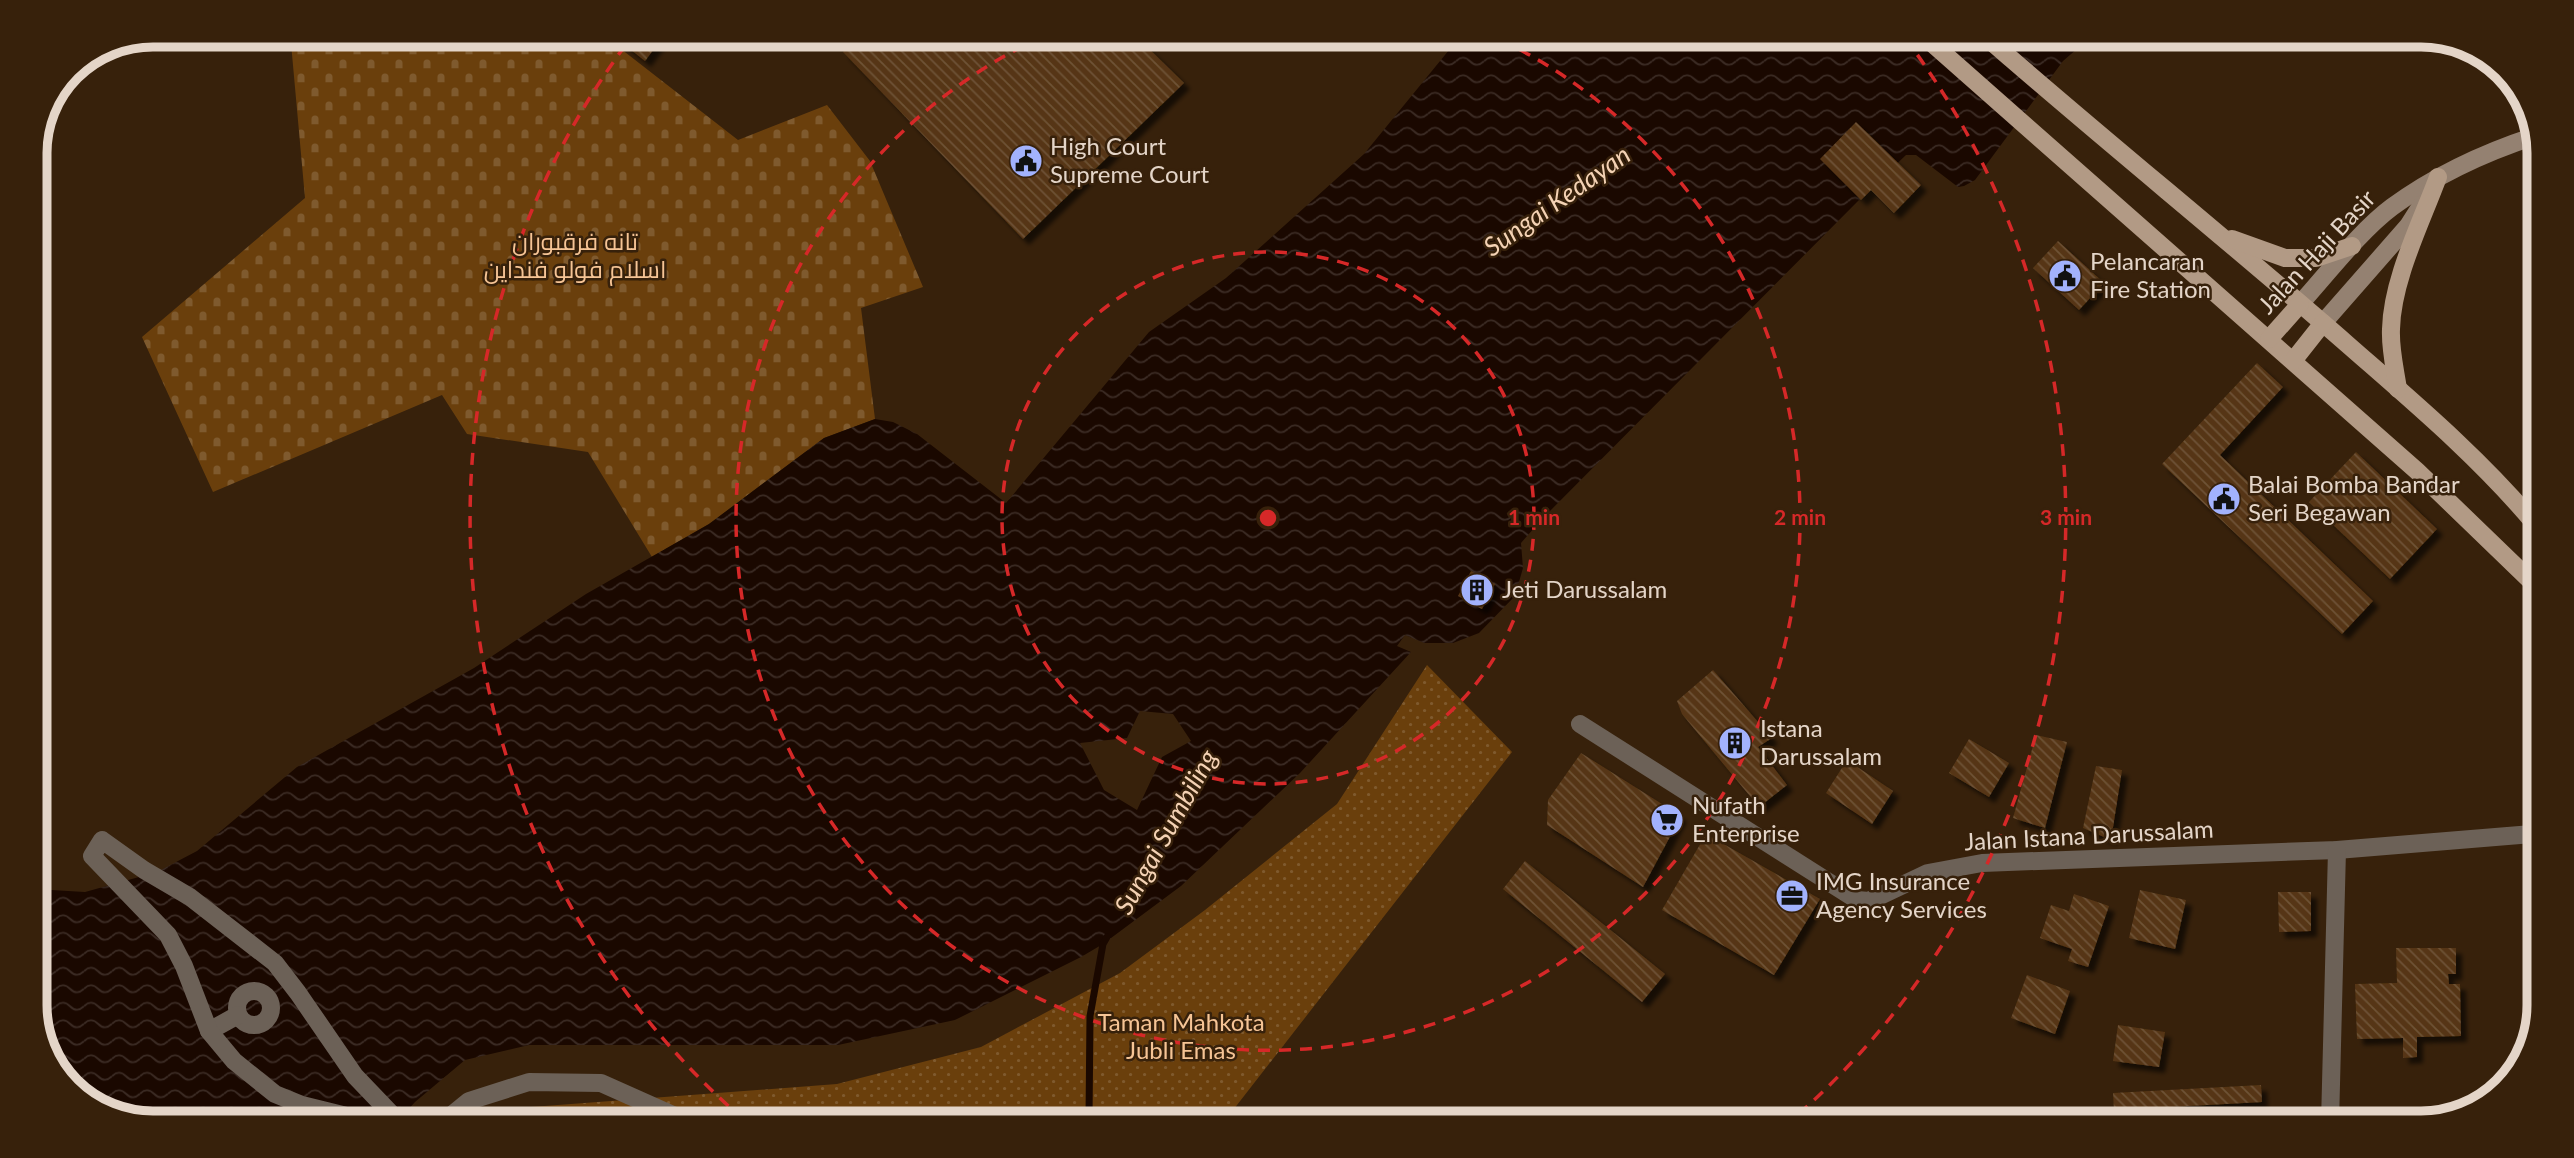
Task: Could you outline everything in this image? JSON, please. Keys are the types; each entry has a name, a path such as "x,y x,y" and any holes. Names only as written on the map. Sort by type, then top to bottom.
{"main road":[{"path":"1935,47 2417,471 2527,576"},
{"path":"1997,47 2398,389 2510,494 2527,514"},
{"name":"Jalan Haji Basir","path":"2269,340 2352,246 2391,208 2472,158 2526,139"},
{"path":"2398,389 2392,340 2393,309 2401,279 2438,177"},
{"name":"Jalan Haji Basir","path":"2293,361 2408,226 2438,177"},
{"path":"2213,230 2255,249 2285,258 2316,258 2352,246"}],"street":[{"name":"Jalan Istana Darussalam","path":"1580,724 1857,900 1869,901 1927,873 1982,863 2337,850 2527,834"},
{"path":"326,1111 275,1094 234,1061 209,1031 184,966 168,935 92,856 102,840 144,870 190,897 275,963 355,1076 389,1111"},
{"path":"2330,1111 2337,850"},
{"path":"209,1031 238,1015 238,1002 248,992 257,991 271,1002 298,993"},
{"path":"457,1111 469,1101 529,1082 601,1083 664,1111"}],"green space":[{"name":"تانه فرقبوران اسلام فولو فنداين","path":"291,47 618,47 738,140 827,105 870,161 923,287 861,308 875,419 824,438 709,524 652,557 588,452 467,434 442,395 213,492 142,337 305,198"},
{"name":"Taman Mahkota Jubli Emas","path":"1427,665 1512,752 1232,1111 491,1111 837,1084 981,1047 1120,973 1205,910 1337,804"}],"water":[{"name":"Sungai Kedayan","path":"1451,47 2079,47 2063,61 1975,180 1958,187 1916,155 1906,155 1544,517 1521,543 1523,568 1515,596 1479,633 1453,643 1424,643 1405,635 1397,646 1411,652 1300,773 1181,886 1103,944 1081,957 955,1020 838,1045 529,1045 465,1060 407,1111 133,1109 100,1097 78,1080 69,1069 53,1039 47,1011 47,890 85,892 157,872 197,851 297,767 474,668 586,594 709,524 824,438 875,419 893,422 917,434 1006,503 1149,332 1226,278 1364,154","holes":["1140,711 1173,714 1191,741 1162,757 1137,810 1104,790 1080,743 1127,738"]}],"building":[{"path":"627,47 655,47 645,61"},
{"name":"High Court Supreme Court","path":"848,47 1147,47 1184,83 1023,239 843,52"},
{"path":"1856,122 1921,185 1894,213 1871,190 1861,200 1820,159"},
{"path":"2058,241 2104,283 2079,310 2033,268"},
{"path":"2257,363 2283,387 2220,455 2373,601 2342,634 2162,464"},
{"path":"2356,452 2437,529 2390,579 2309,502"},
{"name":"Jeti Darussalam","path":"1471,571 1495,584 1482,609 1458,596"},
{"name":"Istana Darussalam","path":"1713,670 1772,738 1758,747 1787,785 1759,807 1682,714 1677,701"},
{"path":"2036,735 2067,742 2045,828 2013,818"},
{"path":"1969,739 2009,763 1989,797 1949,773"},
{"path":"1581,753 1681,816 1643,887 1547,825 1548,800"},
{"path":"1847,760 1893,791 1872,824 1826,793"},
{"path":"2096,766 2122,770 2111,840 2083,828"},
{"path":"1706,834 1820,899 1774,975 1662,910"},
{"path":"1525,861 1665,974 1642,1002 1503,889"},
{"path":"2140,890 2186,900 2175,949 2129,938"},
{"path":"2278,892 2311,892 2311,931 2279,932"},
{"path":"2074,894 2109,906 2088,967 2068,961 2072,949 2040,938 2051,905 2069,911"},
{"path":"2396,948 2456,948 2456,974 2448,974 2449,984 2460,984 2461,1036 2417,1037 2417,1057 2403,1058 2403,1038 2357,1039 2355,984 2397,983"},
{"path":"2027,975 2070,991 2055,1034 2011,1018"},
{"path":"2118,1025 2165,1032 2159,1067 2113,1061"},
{"path":"2261,1085 2262,1102 2114,1110 2113,1093"}],"waterway":[{"name":"Sungai Sumbiling","path":"1089,1111 1090,1016 1103,944 1107,937"}],"place":[{"name":"High Court Supreme Court","path":"1026,161"},
{"name":"Pelancaran Fire Station","path":"2065,276"},
{"name":"Balai Bomba Bandar Seri Begawan","path":"2224,499"},
{"name":"Jeti Darussalam","path":"1477,590"},
{"name":"Istana Darussalam","path":"1735,743"},
{"name":"Nufath Enterprise","path":"1667,820"},
{"name":"IMG Insurance Agency Services","path":"1792,896"}]}
